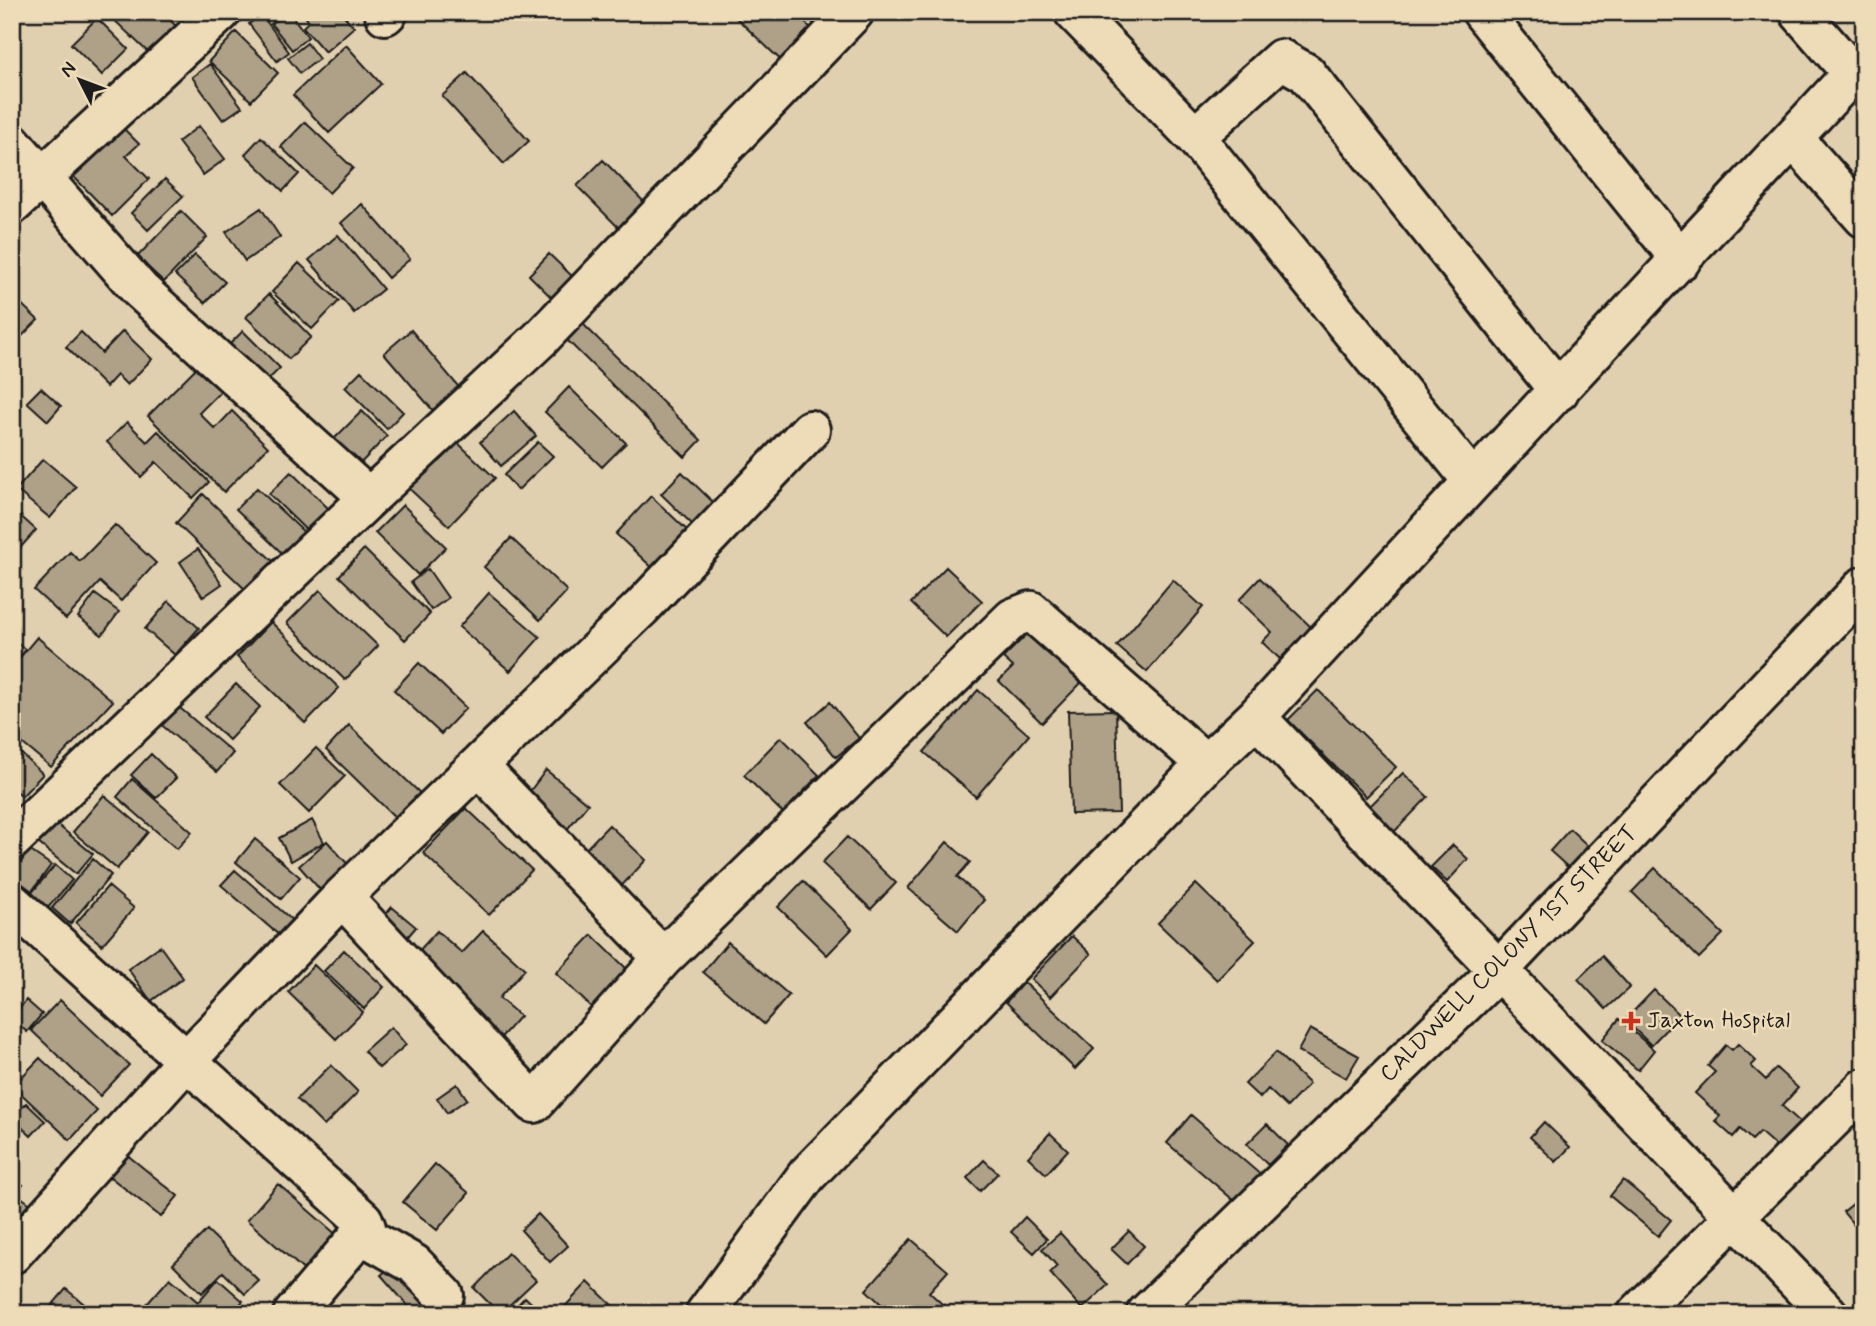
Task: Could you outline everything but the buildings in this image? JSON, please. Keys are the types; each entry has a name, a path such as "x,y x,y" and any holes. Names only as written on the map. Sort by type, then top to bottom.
{"street":[{"path":"12,205 220,12"},
{"path":"12,840 369,498 540,339 854,12"},
{"path":"1074,12 1195,137 1472,480"},
{"path":"1482,12 1681,260"},
{"path":"705,1314 807,1175 1206,764 1256,717 1472,480 1559,391 1858,67 1799,12"},
{"path":"1195,137 1281,59 1306,73 1559,391"},
{"path":"1794,139 1864,218"},
{"path":"12,143 140,290 369,498"},
{"path":"12,1254 187,1060 342,897 641,608 810,430"},
{"name":"CALDWELL COLONY 1ST STREET","path":"1146,1314 1497,972 1864,586"},
{"path":"342,897 534,1104 663,958 1013,618 1031,611 1206,764"},
{"path":"1256,717 1497,972 1828,1314"},
{"path":"479,767 663,958"},
{"path":"12,903 363,1220 366,1228 292,1314"},
{"path":"1637,1314 1864,1088"},
{"path":"361,1234 414,1264 444,1294"}],"place":[{"name":"Jaxton Hospital","path":"1631,1021"}]}
